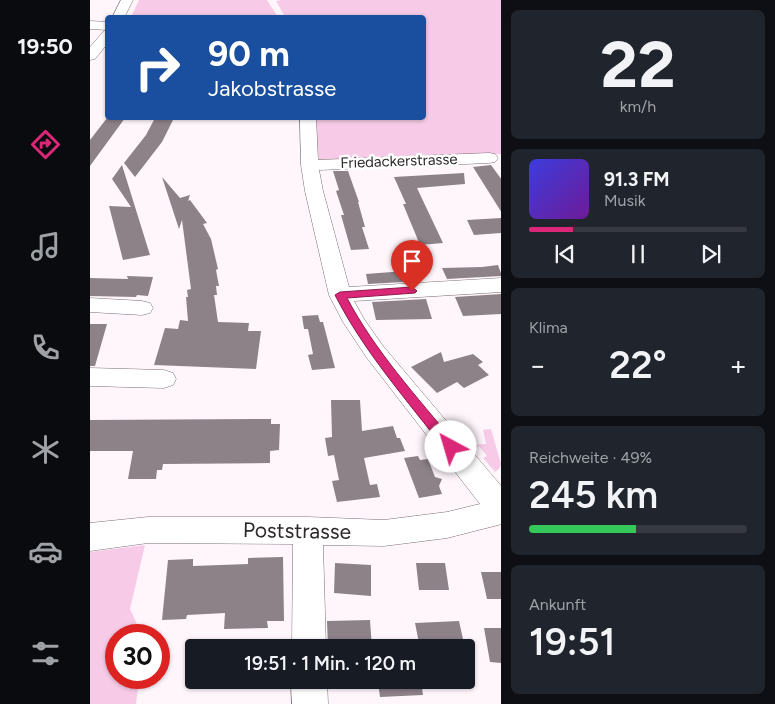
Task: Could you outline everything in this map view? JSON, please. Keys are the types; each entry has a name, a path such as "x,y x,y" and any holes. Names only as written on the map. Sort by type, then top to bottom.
{"street":[{"path":"120,15 127,0"},
{"path":"90,25 105,26"},
{"path":"90,56 105,38"},
{"path":"308,120 310,164 322,226 340,295 354,322 375,352 501,510"},
{"name":"Friedackerstrasse","path":"310,164 489,158"},
{"path":"340,295 501,285"},
{"path":"90,305 142,308"},
{"path":"90,377 164,379"},
{"name":"Poststrasse","path":"90,536 148,530 308,530 384,533 447,525 501,510"},
{"path":"308,530 309,639"},
{"path":"309,689 310,704"}],"shaded area":[{"path":"139,0 267,0 277,15 132,15"},
{"path":"501,0 501,154 319,160 314,120 426,120 426,15 284,15 276,1"},
{"path":"491,429 501,464 495,472 483,458 487,456 479,446 476,448 473,445 486,444 483,430"},
{"path":"145,545 130,609 137,624 105,624 105,689 138,689 136,704 90,704 90,552"}],"building":[{"path":"105,120 124,120 90,166 90,140"},
{"path":"154,120 173,120 162,142 135,177 124,163 146,135"},
{"path":"122,165 150,255 123,260 109,206 131,207 112,179"},
{"path":"491,165 501,179 501,211 473,167"},
{"path":"333,171 348,171 359,202 365,227 362,227 369,249 351,250 341,215 344,215 336,191 339,190"},
{"path":"464,173 465,184 417,188 443,243 420,245 403,204 406,204 394,177"},
{"path":"162,177 180,198 190,195 188,201 190,200 207,223 203,224 211,239 218,269 216,270 219,286 216,286 217,295 214,295 218,322 249,323 248,331 261,331 256,369 154,365 165,328 178,329 180,320 188,321 186,297 188,297 187,290 191,289 182,220 179,229"},
{"path":"501,218 501,233 474,235 467,220"},
{"path":"498,265 501,276 447,279 442,268"},
{"path":"418,270 421,281 368,284 366,274"},
{"path":"127,276 153,277 148,296 90,296 90,278 128,279"},
{"path":"501,294 501,314 463,316 455,297"},
{"path":"426,299 432,319 376,320 372,302"},
{"path":"318,315 320,322 323,322 335,368 312,370 308,355 313,354 308,329 304,329 302,316"},
{"path":"90,324 107,324 95,366 90,366"},
{"path":"441,352 444,362 473,354 483,362 478,365 489,375 464,388 457,382 437,393 411,367"},
{"path":"331,400 360,400 362,431 393,426 397,438 400,438 405,451 364,458 370,485 377,484 380,497 337,502 332,481 339,480 334,455 328,456 325,438 332,437"},
{"path":"271,419 271,424 280,424 279,450 270,451 270,463 163,464 162,470 157,470 156,479 128,479 133,451 90,451 90,420"},
{"path":"418,456 420,460 428,459 435,477 442,479 439,486 442,494 419,498 404,458"},
{"path":"283,557 284,621 267,621 268,628 224,629 225,613 187,615 186,619 162,620 168,560 193,559 193,566 248,564 248,558"},
{"path":"335,563 371,565 371,596 334,593"},
{"path":"416,563 445,563 449,590 419,590"},
{"path":"481,572 501,572 501,599 487,599"},
{"path":"370,620 371,639 328,639 327,621"},
{"path":"459,621 463,639 418,639 415,623"},
{"path":"484,628 501,628 501,663 490,662"},
{"path":"379,689 422,689 423,695 380,697"}],"route":[{"path":"412,291 340,295 354,322 375,352 451,447"}]}
